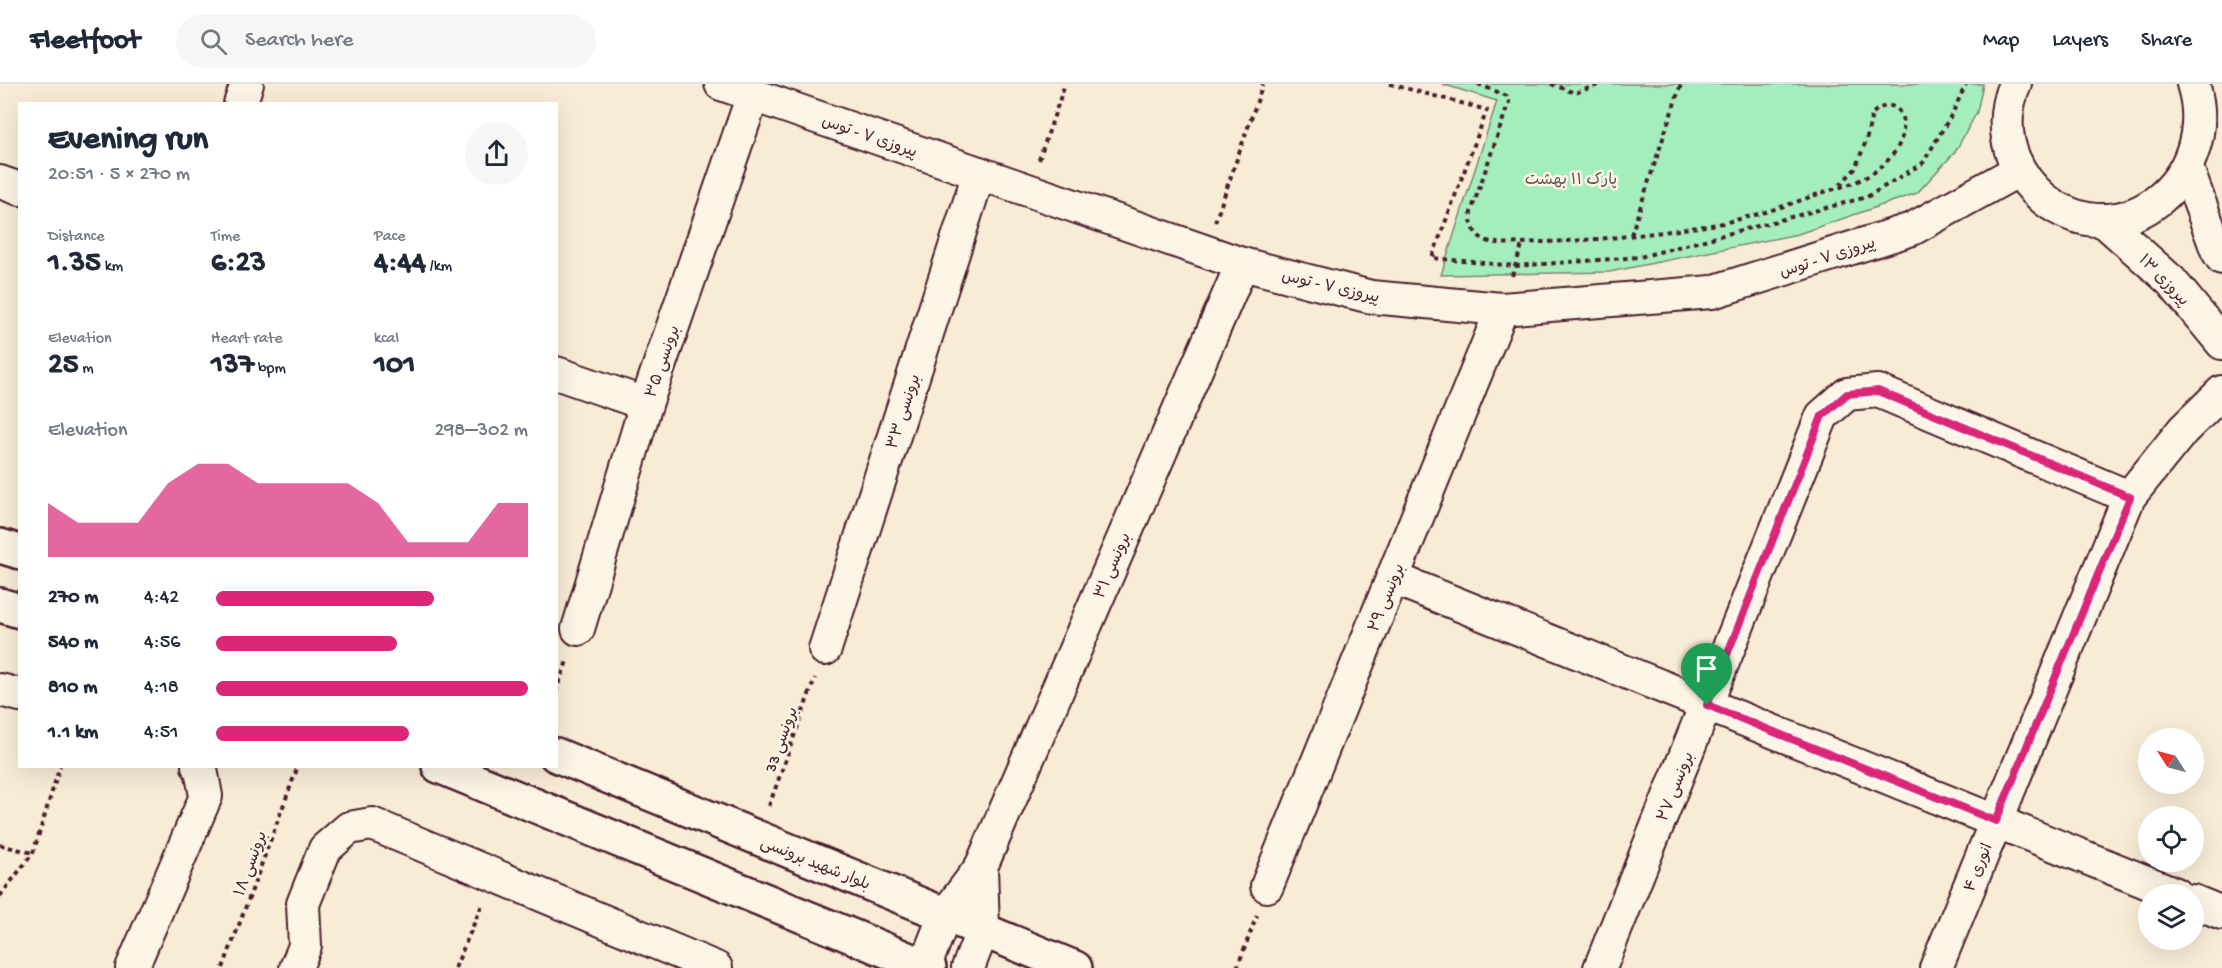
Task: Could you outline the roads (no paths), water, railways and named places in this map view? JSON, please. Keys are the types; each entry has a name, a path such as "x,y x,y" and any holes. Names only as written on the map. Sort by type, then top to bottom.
{"street":[{"path":"241,102 247,84"},
{"name":"پیروزی ۷ - توس","path":"721,84 1242,264 1371,297 1502,309 1712,292 1912,229 2019,170"},
{"path":"2015,84 2010,96 2006,121 2009,147 2019,170 2034,191 2054,206 2078,216 2103,220 2128,217 2152,207 2172,192 2188,171 2198,148 2202,123 2199,98 2193,84"},
{"name":"برونسی ۳۵","path":"578,629 646,404 753,95"},
{"path":"2188,171 2222,258"},
{"name":"برونسی ۳۳","path":"825,649 979,173"},
{"path":"0,183 18,188"},
{"name":"پیروزی ۱۳","path":"2103,220 2171,281 2222,343"},
{"name":"برونسی ۳۱","path":"926,967 945,915 981,867 1242,264"},
{"name":"برونسی ۲۹","path":"1268,886 1502,309"},
{"path":"558,374 646,404"},
{"name":"برونسی ۲۷","path":"1600,968 1822,416 1847,394 1878,391 2130,497"},
{"name":"انوری ۴","path":"1936,968 2130,497 2183,430 2222,392"},
{"path":"0,546 18,551"},
{"path":"1393,578 2151,884"},
{"path":"0,605 18,610"},
{"path":"0,690 18,694"},
{"name":"بلوار شهید برونسی","path":"558,756 1075,968"},
{"path":"132,968 206,796 200,768"},
{"path":"444,768 926,967"},
{"path":"296,968 305,946 303,904 325,849 349,828 372,824 716,968"},
{"name":"برونسی ۳۱","path":"981,867 983,929"},
{"path":"2204,906 2222,913"},
{"path":"968,968 983,929"}],"park label":[{"name":"پارک ۱۱ بهشت","path":"1571,178"}]}
